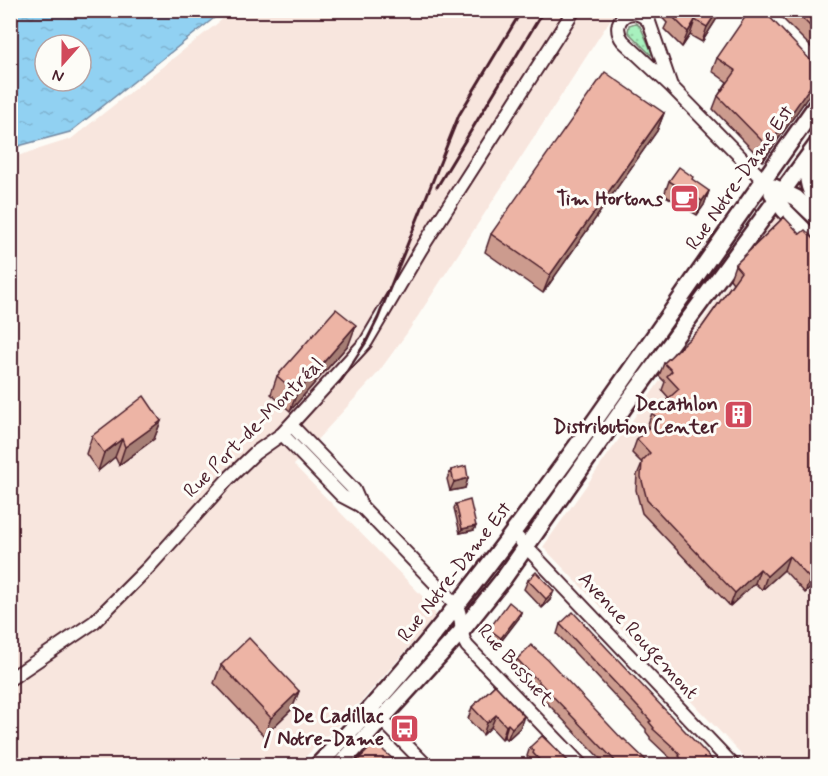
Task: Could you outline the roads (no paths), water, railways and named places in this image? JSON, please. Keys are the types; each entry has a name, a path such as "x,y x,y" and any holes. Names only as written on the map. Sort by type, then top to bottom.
{"main road":[{"name":"Rue Notre-Dame Est","path":"317,765 371,709 514,534 818,103"},
{"name":"Rue Notre-Dame Est","path":"339,765 383,720 460,633 527,546 627,404 815,147"},
{"path":"815,147 807,167 807,180 818,204"},
{"path":"764,181 779,195 818,244"},
{"path":"779,195 795,198 818,219"},
{"path":"614,394 627,404"}],"street":[{"name":"Rue Port-de-Montréal","path":"10,679 94,622 148,568 228,479 255,453 291,425 366,342 421,249 574,10"},
{"path":"671,86 649,22 644,16 630,12 624,16 617,28 618,35 764,181"},
{"path":"291,425 354,490 361,506"},
{"path":"282,434 342,496 361,506 457,606"},
{"name":"Avenue Rougemont","path":"514,534 734,765"},
{"name":"Rue Bossuet","path":"457,606 460,633 467,646 582,765"},
{"path":"371,709 427,765"}],"water":[{"path":"11,10 223,10 223,11 70,132 11,148"}],"railway":[{"path":"339,384 366,342 378,318 459,115 522,10"},
{"path":"437,187 544,10"}],"place":[{"name":"Tim Hortons","path":"684,199"},
{"name":"Decathlon Distribution Center","path":"739,415"},
{"name":"De Cadillac / Notre-Dame","path":"405,728"}]}
